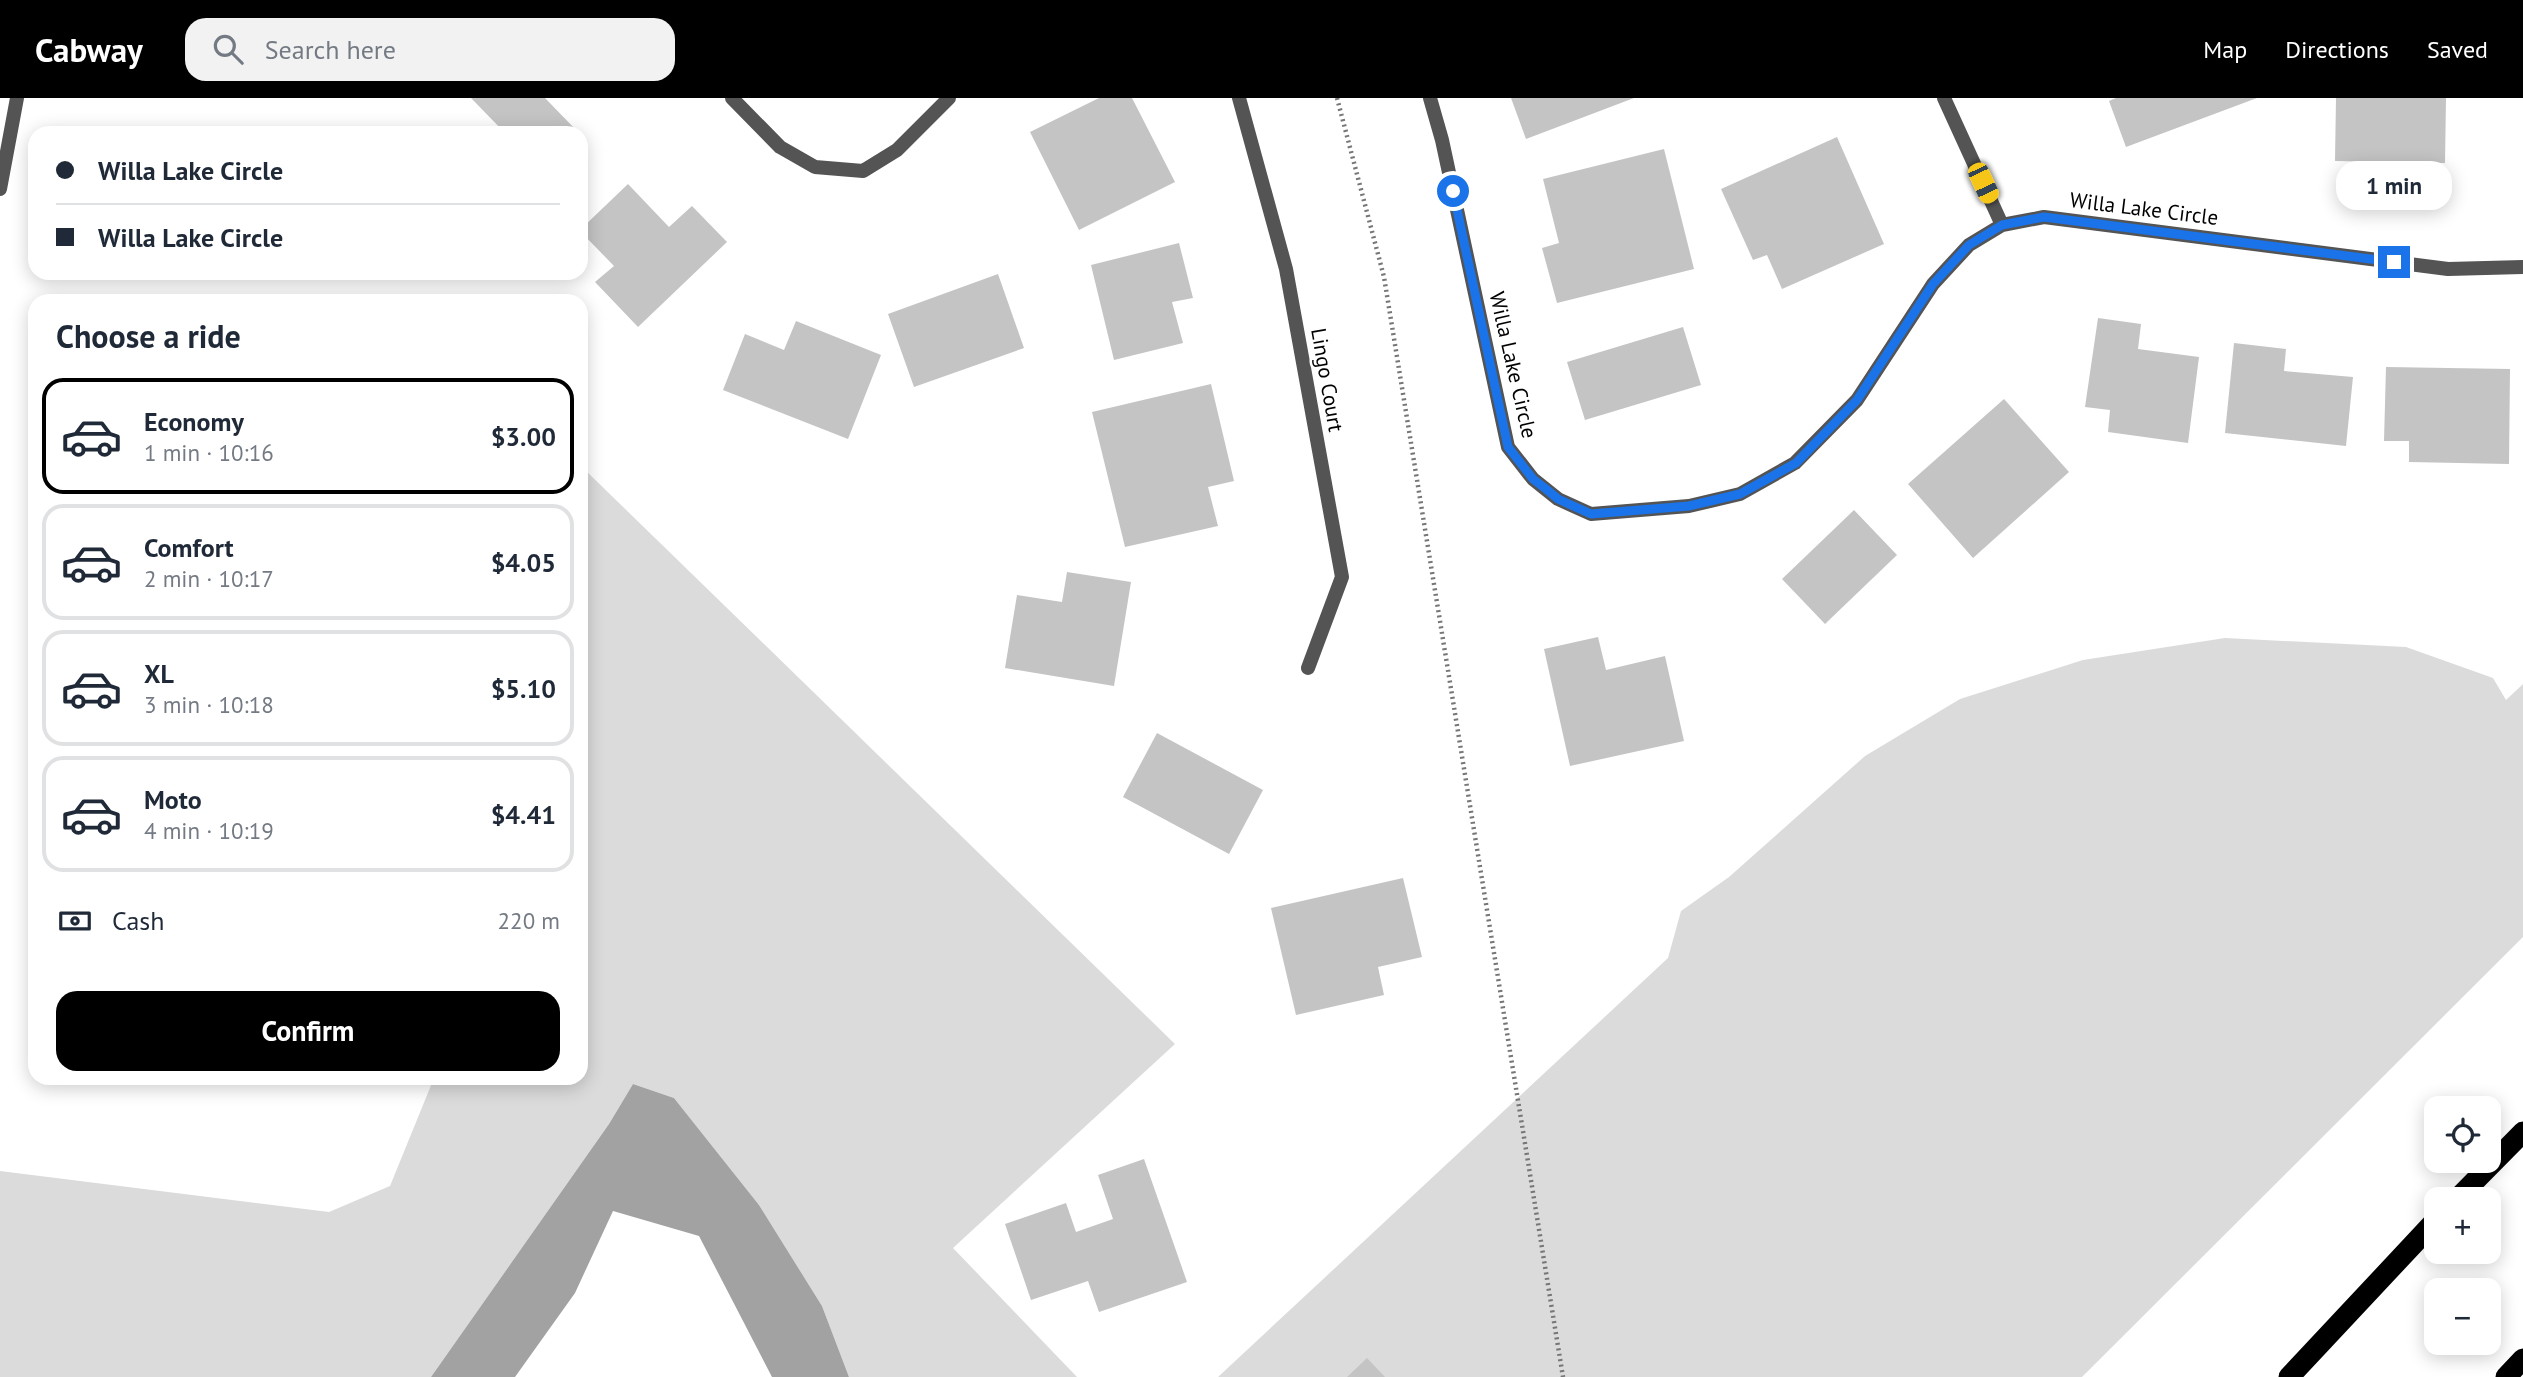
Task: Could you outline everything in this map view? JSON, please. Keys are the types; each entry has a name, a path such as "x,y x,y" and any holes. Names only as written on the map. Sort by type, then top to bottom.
{"highway":[{"path":"2469,1187 2523,1132"},
{"path":"2289,1377 2424,1233"},
{"path":"2505,1377 2523,1359"}],"street":[{"path":"0,188 17,98"},
{"path":"732,98 780,147 814,167 863,171 897,150 949,98"},
{"name":"Lingo Court","path":"1239,98 1286,270 1342,577 1308,668"},
{"name":"Willa Lake Circle","path":"1430,98 1445,154 1508,447 1533,479 1558,499 1591,514 1689,506 1740,494 1796,463 1857,400 1933,284 1969,245 2002,225 2044,217 2448,269 2523,267"},
{"path":"1944,98 2002,225"}],"path":[{"path":"1337,98 1384,276 1563,1377"}],"shaded area":[{"path":"588,473 1175,1044 953,1248 1077,1377 849,1377 822,1306 759,1205 674,1098 633,1084 609,1124 431,1377 0,1377 0,1171 329,1212 390,1186 431,1085 588,1085"},
{"path":"2225,638 2406,647 2493,678 2506,700 2523,684 2523,937 2082,1377 1218,1377 1668,958 1681,911 1729,877 1865,756 1960,699 2083,660"},
{"path":"633,1084 674,1098 759,1205 822,1306 849,1377 772,1377 699,1236 613,1211 575,1293 515,1377 431,1377 609,1124"}],"building":[{"path":"471,98 545,98 572,126 498,126"},
{"path":"1099,98 1132,98 1175,182 1079,230 1030,132"},
{"path":"1511,98 1634,98 1526,139"},
{"path":"2116,98 2257,98 2126,147 2109,101"},
{"path":"2336,98 2446,98 2445,163 2335,161"},
{"path":"1837,137 1884,244 1782,289 1767,255 1753,260 1721,189"},
{"path":"1664,149 1694,269 1557,303 1542,248 1559,243 1543,179"},
{"path":"628,184 669,227 692,206 727,242 638,327 595,282 614,266 588,239 588,222"},
{"path":"1179,243 1193,298 1172,302 1183,343 1114,360 1091,265"},
{"path":"998,274 1024,348 914,387 888,314"},
{"path":"2098,318 2141,324 2138,349 2199,357 2188,443 2108,432 2110,410 2085,407"},
{"path":"796,321 881,355 848,439 723,390 745,334 784,350"},
{"path":"1683,327 1701,385 1585,420 1567,362"},
{"path":"2234,343 2286,349 2284,371 2353,377 2346,446 2225,433"},
{"path":"2386,367 2510,369 2509,464 2409,462 2409,441 2384,441"},
{"path":"1211,384 1234,481 1208,487 1218,526 1125,547 1092,412"},
{"path":"2004,399 2069,472 1973,558 1908,484"},
{"path":"1854,510 1897,555 1825,624 1782,579"},
{"path":"1067,572 1131,582 1114,686 1005,668 1017,595 1062,602"},
{"path":"1598,637 1606,670 1665,656 1684,741 1570,766 1544,649"},
{"path":"1157,733 1263,790 1229,854 1123,797"},
{"path":"1403,878 1422,957 1378,967 1384,995 1296,1015 1271,908"},
{"path":"1144,1159 1187,1282 1099,1312 1088,1281 1031,1300 1005,1224 1066,1203 1076,1232 1113,1219 1098,1175"},
{"path":"1367,1358 1385,1377 1347,1377"}],"route":[{"path":"1453,191 1508,447 1533,479 1558,499 1591,514 1689,506 1740,494 1796,463 1857,400 1933,284 1969,245 2002,225 2044,217 2394,262"}]}
